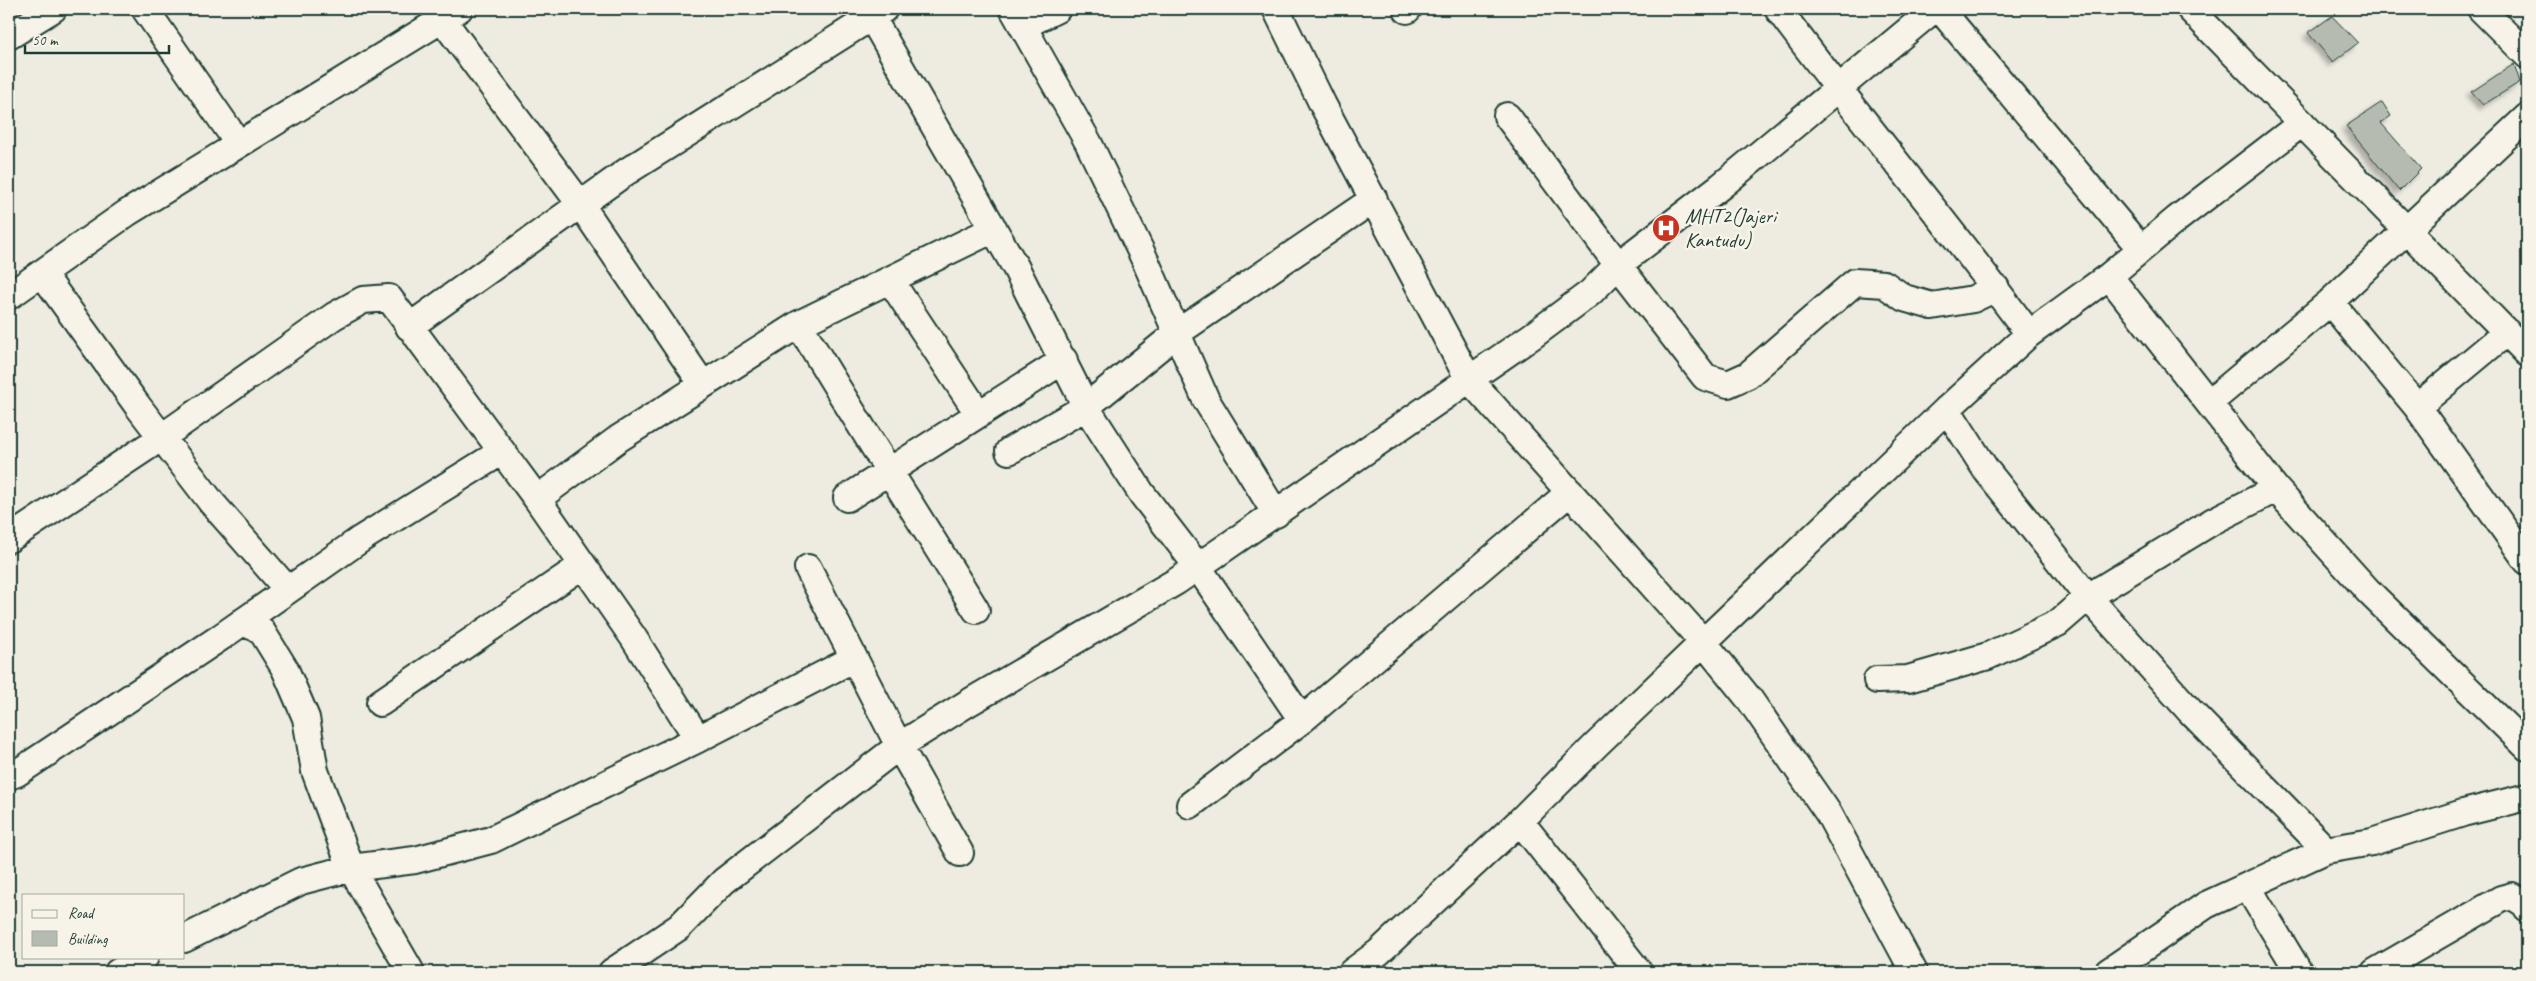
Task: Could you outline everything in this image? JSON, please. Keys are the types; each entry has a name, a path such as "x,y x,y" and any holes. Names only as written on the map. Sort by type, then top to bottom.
{"street":[{"path":"9,36 53,9"},
{"path":"145,9 238,143"},
{"path":"1057,9 1018,18 1088,142 1206,400 1276,514"},
{"path":"1276,9 1322,106 1374,199 1468,378 1704,643 1750,700 1829,814 1914,972"},
{"path":"1778,9 1837,89 1930,202 2029,334"},
{"path":"612,972 679,927 724,881 899,746 1198,567 1590,293 1618,265 1721,186 1934,9"},
{"path":"1940,9 2140,249"},
{"path":"2190,9 2527,353"},
{"path":"2482,9 2527,55"},
{"path":"409,327 626,172 878,12 1064,360 1086,407 1142,494 1198,567 1302,720"},
{"path":"9,296 127,213 450,14 703,385"},
{"path":"1507,116 1618,265 1705,377 1728,384 1748,375 1855,282 1884,284 1904,298 1932,306 1973,299 1996,288"},
{"path":"2209,402 2330,302 2527,117"},
{"path":"1352,972 1379,952 1520,821 1596,744 1704,643 1947,409 2029,334 2109,276 2140,249 2302,123"},
{"path":"1009,451 1086,407 1177,333 1374,199"},
{"path":"537,499 618,439 799,324 994,229"},
{"path":"42,272 212,503 288,590"},
{"path":"2109,276 2276,489 2369,592 2527,747"},
{"path":"890,280 978,413"},
{"path":"9,539 162,437 334,316 363,300 389,298 537,499 633,637 698,739"},
{"path":"2330,302 2418,407 2527,561"},
{"path":"799,324 859,426 889,470 976,610"},
{"path":"2418,407 2507,332"},
{"path":"847,498 1064,360"},
{"path":"1947,409 1986,470 2088,597 2190,711 2326,850"},
{"path":"11,782 361,539 501,452"},
{"path":"1877,680 1908,679 1988,656 2058,623 2088,597 2213,522 2276,489"},
{"path":"1190,805 1302,720 1570,492"},
{"path":"380,703 583,565"},
{"path":"808,568 899,746 960,853"},
{"path":"242,622 262,630 288,678 306,718 315,771 351,868 411,972"},
{"path":"185,939 301,881 351,868 415,860 491,840 698,739 853,658"},
{"path":"2108,972 2206,905 2326,850 2372,842 2463,813 2527,797"},
{"path":"1520,821 1639,972"},
{"path":"2247,886 2299,972"},
{"path":"2376,972 2501,898 2512,896 2525,904 2527,908"},
{"path":"118,972 143,958"}],"building":[{"path":"2332,16 2358,43 2333,62 2308,33"},
{"path":"2514,64 2520,82 2483,105 2471,92"},
{"path":"2382,102 2391,116 2381,123 2421,169 2399,191 2346,126"}],"place":[{"name":"MHT2(Jajeri Kantudu)","path":"1666,228"}]}
